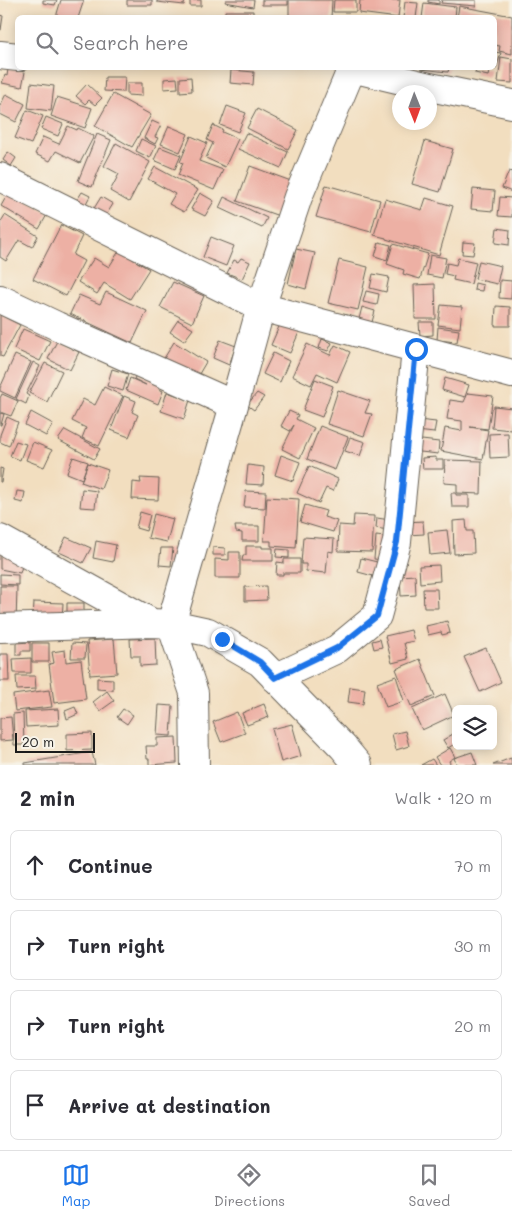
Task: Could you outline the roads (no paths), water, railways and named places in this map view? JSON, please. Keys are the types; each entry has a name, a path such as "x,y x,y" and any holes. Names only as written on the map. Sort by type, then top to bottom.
{"street":[{"path":"0,55 15,57"},
{"path":"162,623 234,405 261,308 298,197 351,70"},
{"path":"361,70 512,104"},
{"path":"0,177 261,308 512,374"},
{"path":"0,299 234,405"},
{"path":"275,678 337,648 377,616 397,542 416,349"},
{"path":"0,539 162,623 194,693 194,765"},
{"path":"0,628 162,623 208,632 260,662 343,747 358,765"}]}
